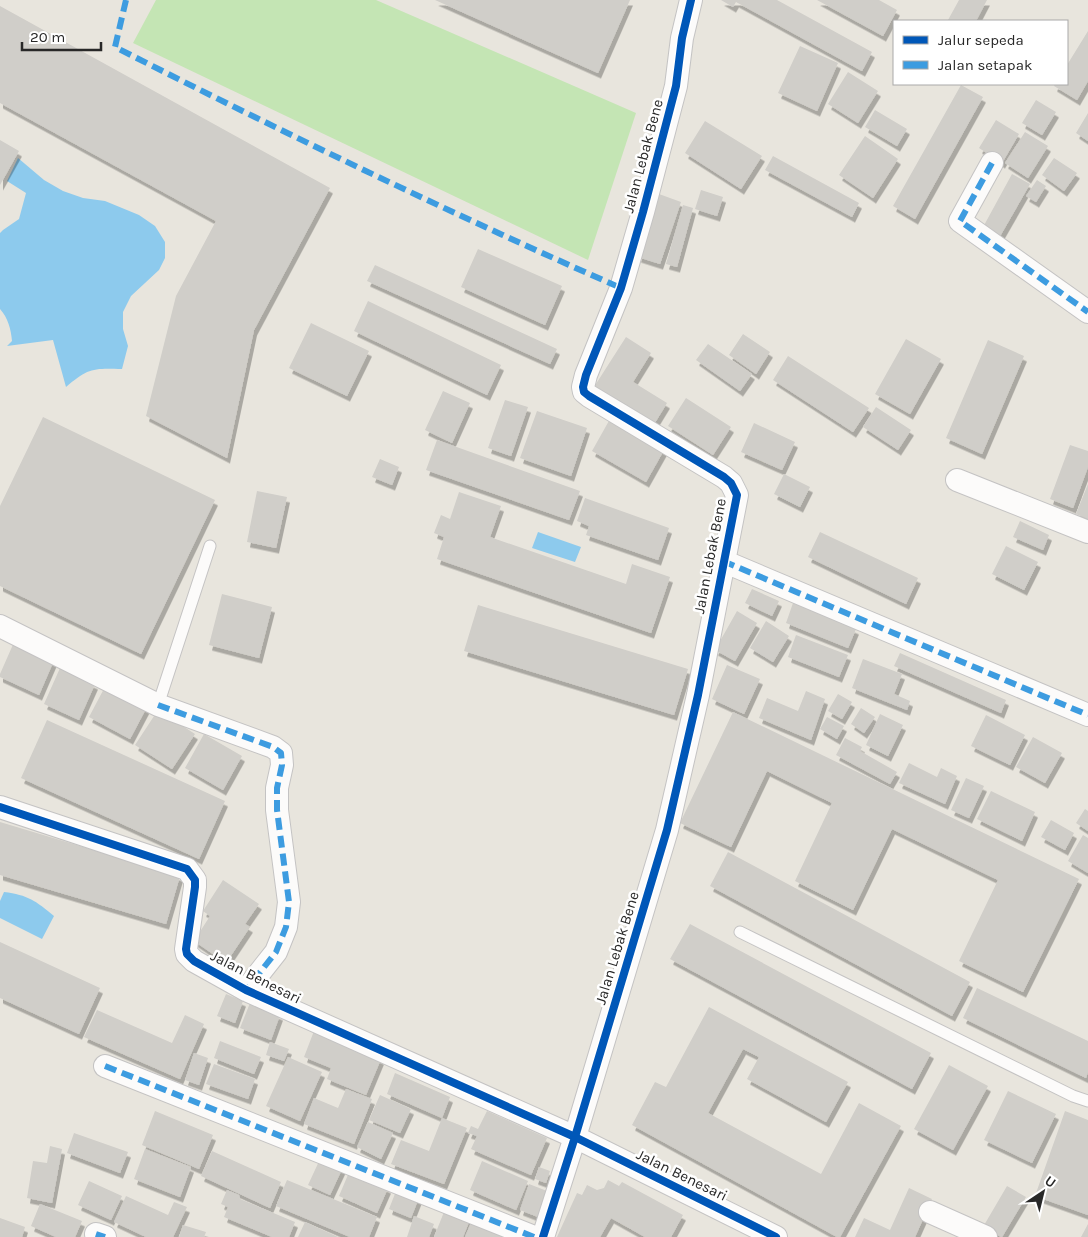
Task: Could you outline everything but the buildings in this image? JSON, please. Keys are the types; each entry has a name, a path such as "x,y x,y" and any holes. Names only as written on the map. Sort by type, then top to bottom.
{"street":[{"name":"Jalan Lebak Bene","path":"575,1137 667,830 698,695 737,495 731,483 724,477 589,396 584,392 583,387 621,288 640,221 676,86 682,38 691,0"},
{"path":"992,163 960,221 1088,312"},
{"path":"957,480 1088,532"},
{"path":"723,561 1088,715"},
{"path":"0,626 158,706 273,747 281,753 282,765 277,788 277,810 289,902 286,927 276,952 246,990"},
{"name":"Jalan Benesari","path":"0,807 187,869 195,880 195,887 186,943 187,954 194,961 246,990 575,1137 776,1237"},
{"path":"105,1066 534,1237"},
{"path":"543,1237 575,1137"},
{"path":"930,1212 986,1237"}],"lane":[{"path":"158,706 210,546"},
{"path":"740,932 1073,1096 1088,1101"}],"green space":[{"path":"156,0 376,0 636,113 588,260 133,43"}],"water":[{"path":"18,158 44,180 63,191 83,198 105,201 139,215 155,226 165,242 165,258 159,270 131,296 123,312 123,329 128,346 122,369 91,370 66,387 53,340 7,346 12,341 9,324 0,309 0,233 19,219 26,193 7,181"},
{"path":"538,532 581,547 575,562 532,548"},
{"path":"4,892 31,900 54,916 42,939 0,918 0,901"}],"marked path":[{"path":"126,0 115,47 366,171 493,231 621,288"},
{"path":"992,163 960,221 1088,312"},
{"path":"723,561 1088,715"},
{"path":"158,705 273,747 281,753 282,765 277,788 277,810 289,902 286,927 276,952 246,990"},
{"path":"105,1066 534,1237"},
{"path":"96,1234 105,1237"}],"cycle path":[{"path":"543,1237 667,830 698,695 737,495 731,483 724,477 589,396 584,392 583,387 621,288 643,212 676,86 682,38 691,0"},
{"path":"0,807 187,869 195,880 186,949 187,954 194,961 246,990 575,1137 776,1237"}]}
